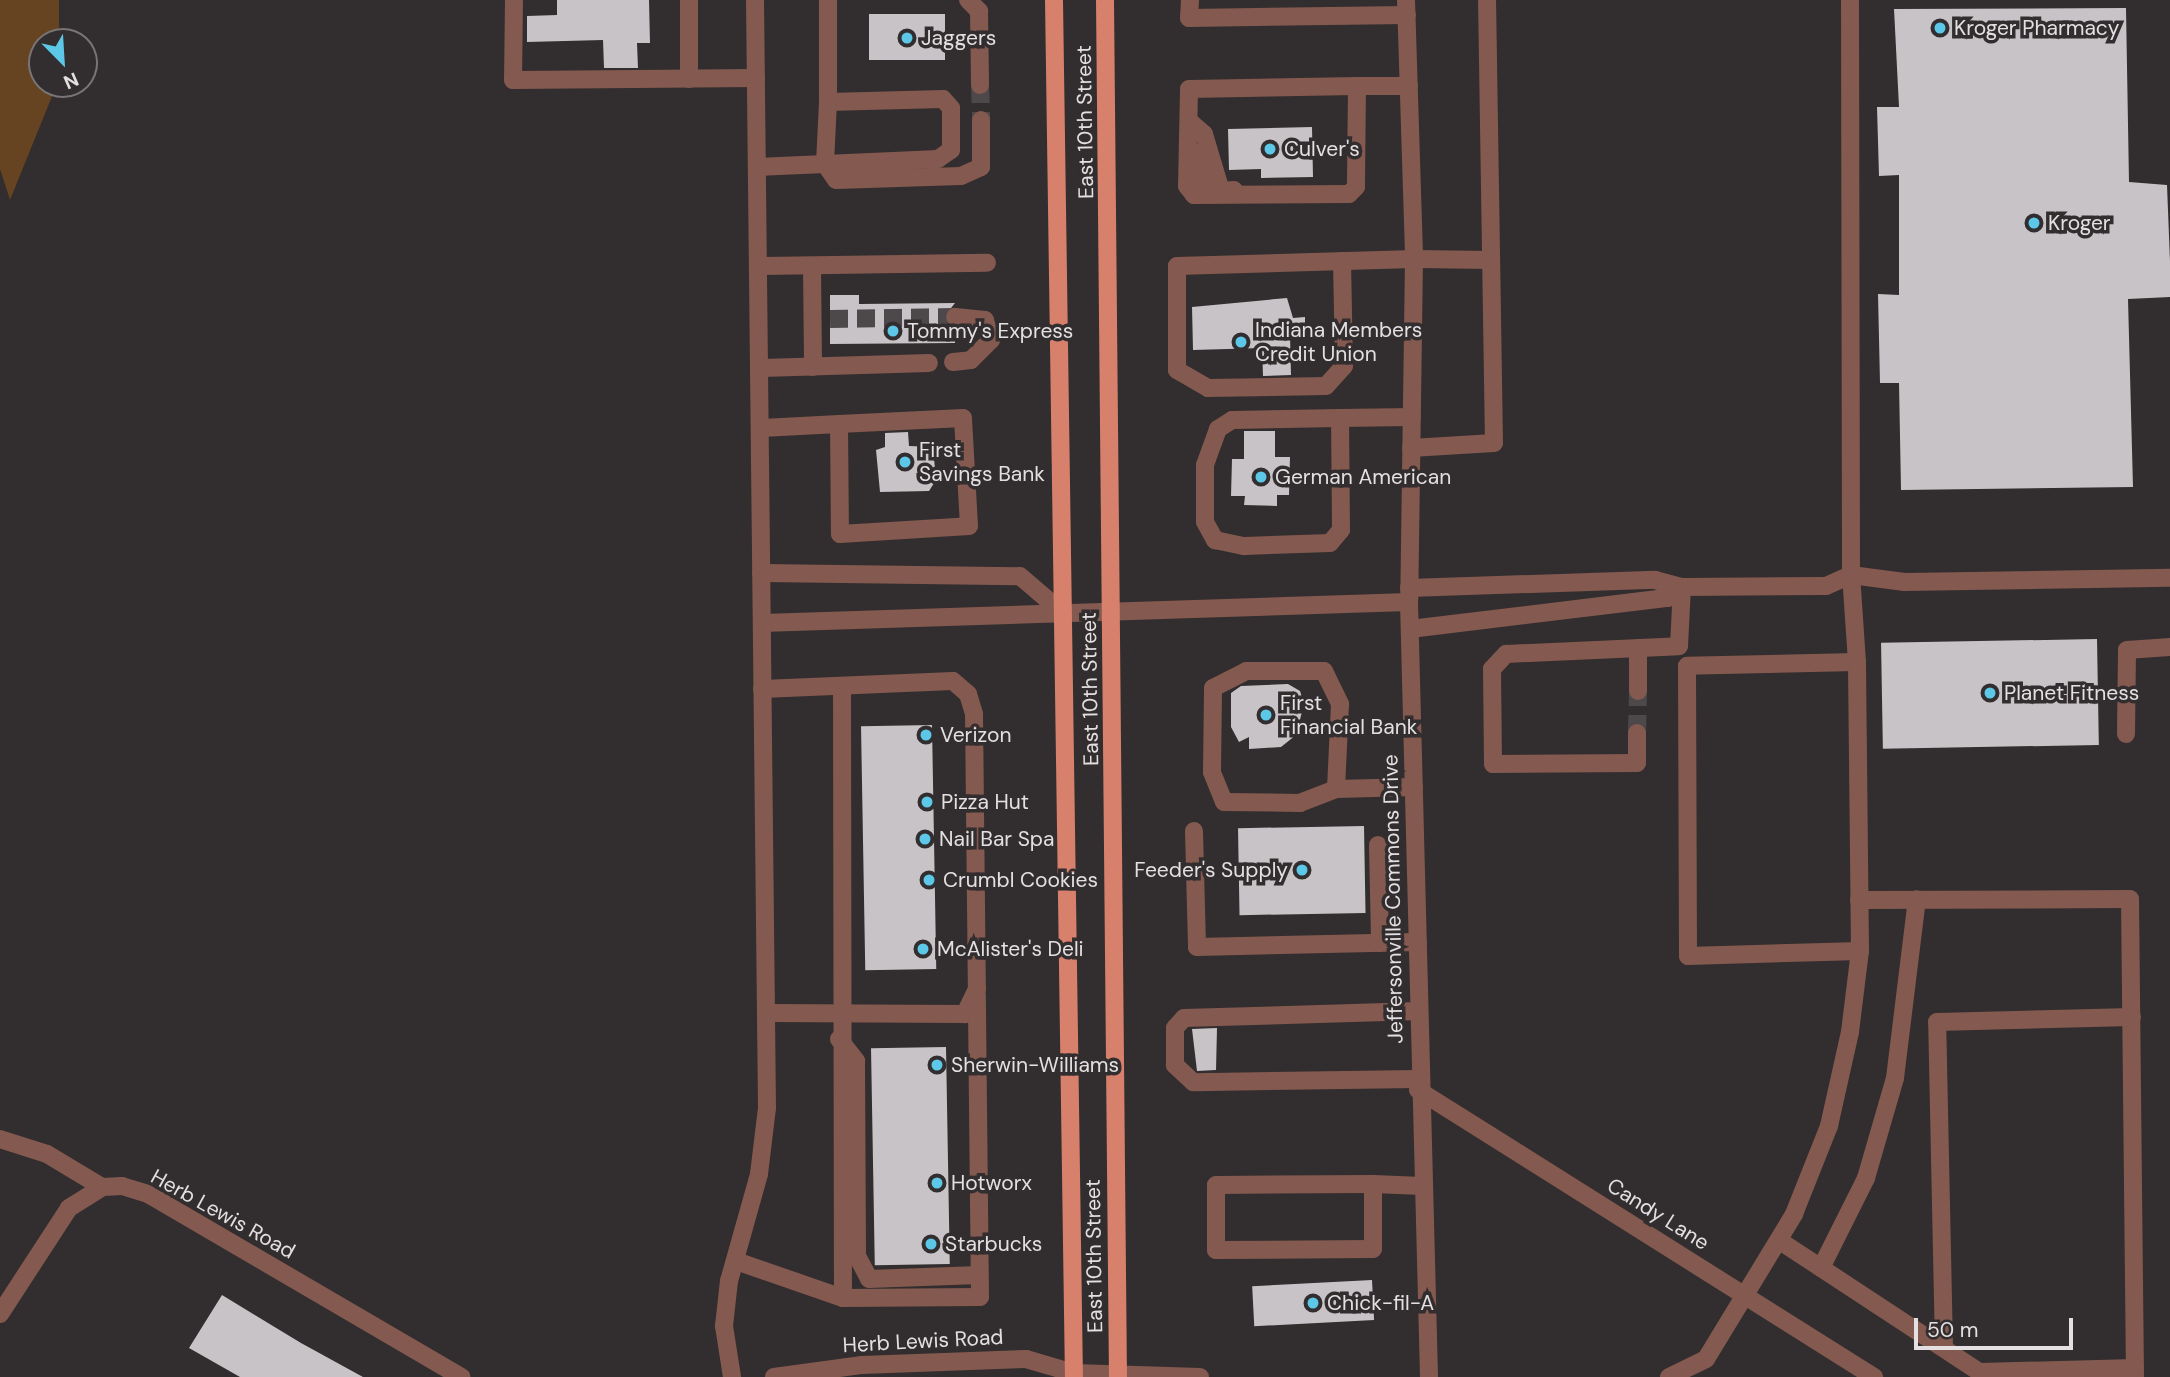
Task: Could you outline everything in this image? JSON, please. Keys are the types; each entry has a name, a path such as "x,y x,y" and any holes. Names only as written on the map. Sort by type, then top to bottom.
{"main road":[{"name":"East 10th Street","path":"1054,0 1072,1376"},
{"name":"East 10th Street","path":"1105,0 1118,1376"}],"street":[{"path":"514,0 513,80 756,78"},
{"path":"689,0 689,79"},
{"path":"732,1377 724,1326 736,1261 760,1174 766,1013 755,0"},
{"path":"828,0 825,164 836,180 961,176 981,167 981,120"},
{"path":"968,0 979,11 980,85"},
{"path":"1190,0 1189,18 1354,8 1406,8"},
{"path":"1411,448 1494,443 1487,0"},
{"path":"1669,1377 1706,1359 1749,1297 1780,1241 1829,1126 1850,1031 1860,951 1857,662 1851,575 1850,0"},
{"name":"Jeffersonville Commons Drive","path":"1406,8 1414,259 1409,595 1418,942 1418,1084 1429,1377"},
{"path":"1357,86 1356,187 1349,194 1194,195 1187,186 1192,126 1189,89 1357,86 1409,86"},
{"path":"757,167 938,159 951,150 951,108 943,99 828,102"},
{"path":"1192,126 1204,134 1219,168 1221,191 1332,187 1356,159"},
{"path":"1342,261 1344,366 1326,386 1208,388 1177,370 1177,266 1342,261 1414,259 1491,260"},
{"path":"758,266 987,263"},
{"path":"812,266 822,319 813,367"},
{"path":"953,362 971,360 991,340 985,320 955,317"},
{"path":"760,368 929,363"},
{"path":"1340,418 1337,537 1311,546 1244,546 1215,540 1205,522 1207,446 1218,429 1232,420 1340,418 1412,417"},
{"path":"760,428 839,424 963,418 969,526 839,534 839,424"},
{"path":"761,573 1020,576 1063,613"},
{"path":"762,623 1063,613 1111,614 1655,580 1682,587 1826,586 1851,575 1905,582 2170,578"},
{"path":"1410,629 1668,598 1682,587"},
{"path":"1682,587 1679,646 1687,666 1688,956 1860,951"},
{"path":"1637,733 1637,763 1493,764 1492,669 1506,654 1679,646"},
{"path":"1638,648 1638,691"},
{"path":"2126,734 2127,650 2170,648"},
{"path":"1687,666 1857,662"},
{"path":"1336,789 1339,704 1324,671 1246,671 1213,688 1212,772 1217,795 1247,805 1300,803 1336,789 1414,787"},
{"path":"736,1261 843,1298 980,1297 974,714 968,694 953,681 762,689"},
{"path":"842,685 838,1013 843,1298"},
{"path":"1194,831 1197,947 1418,942"},
{"path":"1378,845 1380,943"},
{"path":"1780,1241 1983,1375 2135,1372 2130,898 1859,900"},
{"path":"1821,1268 1866,1178 1905,1022 1917,899"},
{"path":"766,1013 965,1014 977,989"},
{"path":"1418,1084 1193,1082 1175,1065 1175,1028 1184,1018 1419,1011"},
{"path":"1905,1022 2132,1017"},
{"path":"1937,1022 1944,1349"},
{"path":"839,1039 856,1061 857,1256 869,1279 979,1275"},
{"name":"Candy Lane","path":"1418,1084 1874,1377"},
{"path":"0,1139 47,1154 102,1187 69,1208 0,1314"},
{"path":"1373,1185 1373,1249 1216,1250 1216,1185 1373,1185 1423,1186"},
{"name":"Herb Lewis Road","path":"102,1187 148,1194 461,1377"},
{"name":"Herb Lewis Road","path":"774,1377 862,1365 1026,1359 1072,1376 1200,1377"}],"shaded area":[{"path":"0,0 59,0 59,28 28,28 28,98 51,98 10,200 0,169"}],"building":[{"path":"557,0 649,0 650,43 637,43 638,68 604,68 603,40 527,42 527,16 557,15"},
{"name":"Kroger","path":"2126,8 2129,182 2167,185 2170,261 2170,297 2128,299 2133,487 1901,490 1899,383 1880,383 1878,294 1899,295 1899,175 1879,176 1877,107 1899,107 1894,9"},
{"name":"Jaggers","path":"869,14 945,14 945,60 869,60"},
{"name":"Culver's","path":"1312,127 1313,177 1261,178 1261,169 1229,170 1228,129"},
{"name":"Tommy's Express","path":"830,295 859,295 859,304 955,303 944,317 955,328 955,343 830,344"},
{"name":"Indiana Members Credit Union","path":"1287,298 1293,318 1305,317 1305,335 1290,335 1291,375 1263,376 1262,348 1193,350 1192,307"},
{"name":"German American","path":"1244,431 1275,431 1275,457 1290,457 1289,495 1277,495 1277,506 1244,505 1245,496 1231,496 1232,459 1244,459"},
{"name":"First Savings Bank","path":"908,432 909,446 933,447 936,480 929,491 880,492 876,450 885,447 885,433"},
{"name":"Planet Fitness","path":"2097,639 2099,745 1883,749 1881,643"},
{"name":"First Financial Bank","path":"1288,684 1300,691 1304,704 1296,735 1281,747 1249,749 1249,737 1239,742 1231,727 1231,693 1241,686"},
{"path":"932,725 936,969 865,970 861,726"},
{"name":"Feeder's Supply","path":"1364,826 1366,913 1240,915 1238,828"},
{"path":"1217,1028 1216,1070 1197,1071 1192,1029"},
{"path":"946,1047 950,1264 875,1265 871,1048"},
{"name":"Chick-fil-A","path":"1372,1280 1374,1320 1254,1326 1252,1286"},
{"path":"222,1295 363,1377 240,1377 189,1348"}],"tunnel":[{"path":"980,85 981,120"},
{"path":"830,319 955,317"},
{"path":"1637,733 1638,691"}],"place":[{"name":"Kroger Pharmacy","path":"1940,28"},
{"name":"Jaggers","path":"907,38"},
{"name":"Culver's","path":"1270,149"},
{"name":"Kroger","path":"2034,223"},
{"name":"Tommy's Express","path":"893,331"},
{"name":"Indiana Members Credit Union","path":"1241,342"},
{"name":"First Savings Bank","path":"905,462"},
{"name":"German American","path":"1261,477"},
{"name":"Planet Fitness","path":"1990,693"},
{"name":"First Financial Bank","path":"1266,715"},
{"name":"Verizon","path":"926,735"},
{"name":"Pizza Hut","path":"927,802"},
{"name":"Nail Bar Spa","path":"925,839"},
{"name":"Feeder's Supply","path":"1302,870"},
{"name":"Crumbl Cookies","path":"929,880"},
{"name":"McAlister's Deli","path":"923,949"},
{"name":"Sherwin-Williams","path":"937,1065"},
{"name":"Hotworx","path":"937,1183"},
{"name":"Starbucks","path":"931,1244"},
{"name":"Chick-fil-A","path":"1313,1303"}]}
